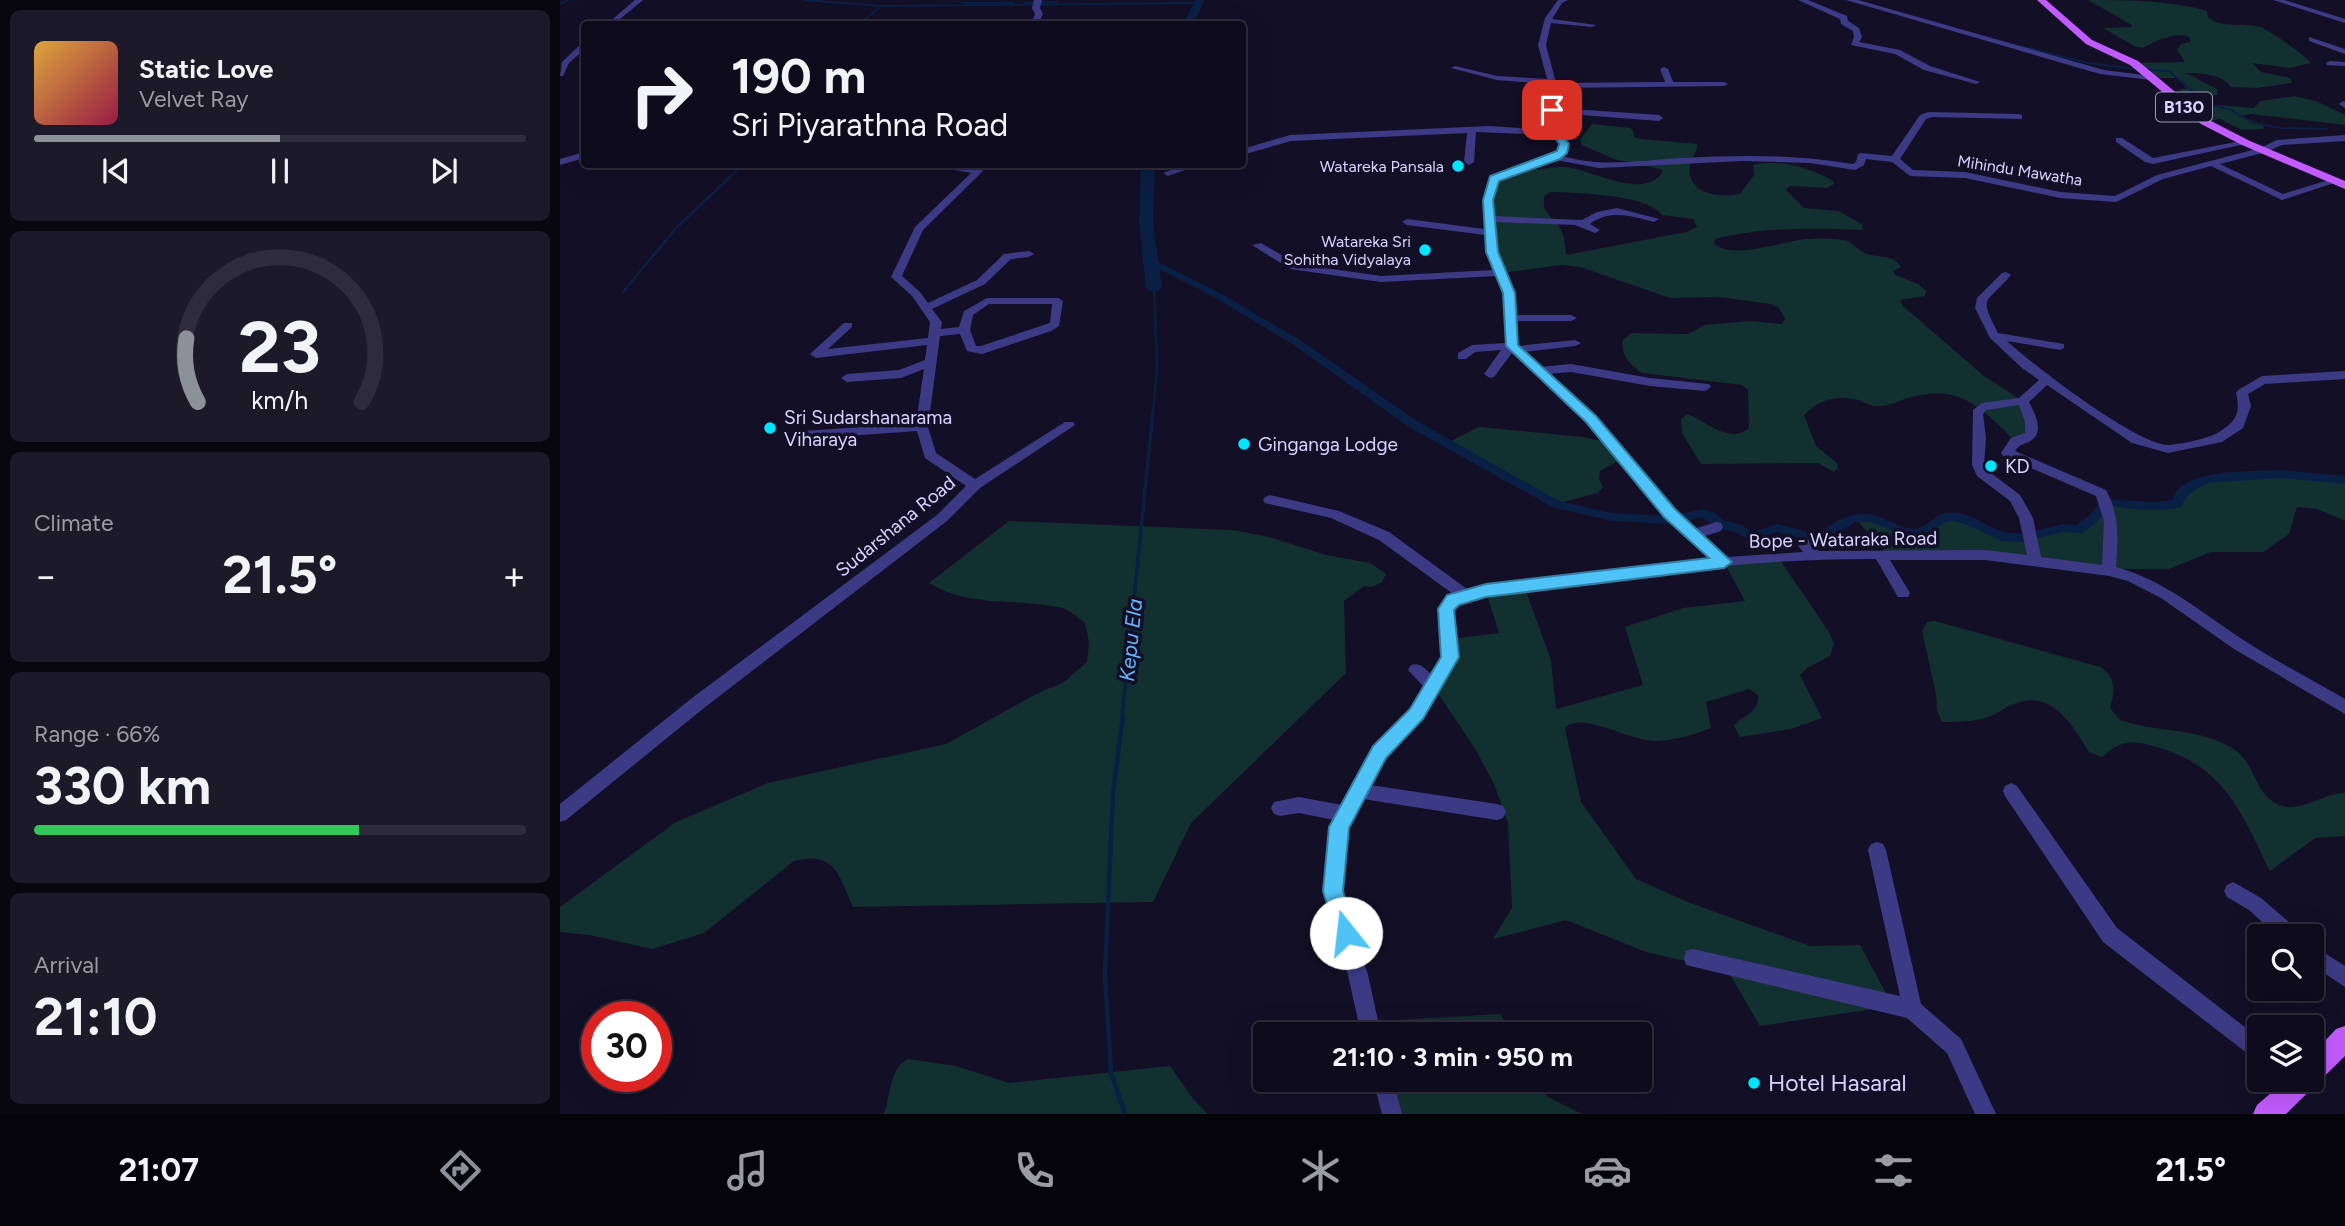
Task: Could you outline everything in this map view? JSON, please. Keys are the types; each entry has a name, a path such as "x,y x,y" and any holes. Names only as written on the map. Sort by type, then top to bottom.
{"main road":[{"name":"B130","path":"2041,0 2089,42 2122,56 2205,122 2246,143 2340,183"},
{"path":"2324,1059 2345,1038"},
{"path":"2266,1114 2290,1092"}],"street":[{"path":"614,21 639,0"},
{"path":"1802,0 1844,18 1844,22 1856,30 1858,37 1854,43 1860,46 1897,52 1927,68 1976,82"},
{"path":"1850,0 2103,72 2151,78"},
{"path":"2277,0 2345,21"},
{"path":"1513,348 1509,293 1492,252 1488,200 1494,179 1562,153 1564,144 1552,127 1552,84 1542,45 1558,1"},
{"path":"1036,21 1039,14 1037,4"},
{"path":"1549,20 1592,25"},
{"path":"2312,39 2345,52"},
{"path":"560,74 566,62 581,49"},
{"path":"2330,63 2345,64"},
{"path":"1455,68 1497,78 1552,84 1724,84"},
{"path":"1664,69 1670,85"},
{"path":"1708,84 1710,97"},
{"path":"1552,110 1659,118"},
{"path":"1895,159 1923,117 1931,114 2019,117"},
{"path":"1246,151 1290,138 1489,129 1557,133"},
{"path":"1469,162 1472,131"},
{"name":"Mihindu Mawatha","path":"1556,157 1586,165 1755,157 1827,161 1855,167 1860,163 1861,156 1895,159 1910,173 1973,177 2060,195 2105,199 2121,197 2160,177 2263,150 2290,140 2345,138"},
{"path":"2119,140 2153,161 2246,143"},
{"path":"560,162 581,156"},
{"path":"2211,163 2282,197 2340,183"},
{"name":"Sudarshana Road","path":"560,814 698,702 942,518 975,485 930,455 922,427 936,322 896,277 919,229 978,172 952,168"},
{"path":"1168,173 1185,168"},
{"path":"1583,224 1596,214 1618,210 1654,219"},
{"path":"1488,219 1583,224 1595,230"},
{"path":"1407,222 1490,233"},
{"path":"1256,245 1293,267 1381,279 1501,274"},
{"path":"926,308 981,282 1008,256 1029,254"},
{"path":"2006,275 1981,300 1980,308 1994,336 2046,380 2136,440 2168,449 2218,439 2239,425 2245,406 2242,393 2262,380 2345,375"},
{"path":"987,301 1058,301 1055,324 982,350 971,349 964,330 968,313 987,301"},
{"path":"1512,318 1571,318"},
{"path":"848,325 816,354 964,330"},
{"path":"1994,336 2060,346"},
{"path":"1462,356 1472,349 1575,343"},
{"path":"1490,374 1499,359 1513,348"},
{"name":"Bope - Wataraka Road","path":"1513,348 1591,419 1669,513 1724,562 1816,556 1985,555 2109,571 2132,577 2166,594 2239,645 2345,707"},
{"path":"847,378 901,374 929,363"},
{"path":"1538,372 1571,368 1650,382 1705,387"},
{"path":"2035,560 2026,518 2015,498 1982,473 1978,465 1980,438 1977,413 1982,407 2024,401 2046,380"},
{"path":"2024,401 2031,414 2032,433 2015,441 2007,453 2101,494 2108,502 2109,571"},
{"path":"975,485 1069,425"},
{"path":"805,435 922,427"},
{"path":"1270,500 1334,514 1384,536 1465,595"},
{"path":"1692,535 1716,527"},
{"path":"1803,543 1816,556"},
{"path":"1881,556 1903,593"},
{"path":"1368,1022 1358,975 1333,891 1339,827 1379,752 1417,714 1450,657 1446,609 1453,600 1465,595 1565,580 1724,562"},
{"path":"1416,670 1433,686"},
{"path":"1358,791 1497,812"},
{"path":"2011,791 2110,935 2247,1041"},
{"path":"1280,808 1299,806 1346,814"},
{"path":"1877,850 1912,1009"},
{"path":"2233,891 2255,904 2277,924"},
{"path":"1693,958 1912,1009 1954,1046 1986,1114"},
{"path":"2324,962 2345,977"},
{"path":"1386,1092 1392,1114"}],"green space":[{"path":"2088,0 2178,5 2207,11 2208,17 2220,23 2262,28 2311,63 2290,68 2252,63 2261,72 2290,78 2292,83 2257,88 2231,87 2217,77 2186,73 2217,89 2218,95 2199,97 2207,104 2254,108 2260,101 2294,96 2316,101 2345,115 2345,125 2251,114 2241,116 2263,125 2264,129 2242,130 2220,119 2205,122 2192,113 2206,111 2179,89 2187,89 2177,78 2151,78 2134,63 2185,62 2177,50 2181,44 2190,42 2190,38 2173,36 2143,48 2136,47 2103,28 2132,25"},
{"path":"1592,124 1630,128 1634,137 1641,139 1697,144 1690,175 1698,188 1714,194 1740,194 1754,175 1753,165 1762,163 1794,166 1833,181 1834,184 1827,188 1790,186 1786,190 1804,208 1839,211 1863,225 1862,230 1769,230 1715,239 1714,243 1721,248 1742,250 1804,239 1838,239 1867,254 1894,260 1901,267 1893,271 1896,275 1918,284 1926,291 1925,296 1900,300 1903,306 1984,376 2024,402 2032,433 2015,441 1981,409 1957,397 1944,394 1911,397 1878,406 1859,400 1836,398 1816,405 1804,415 1816,446 1837,463 1838,468 1834,472 1818,463 1701,464 1682,433 1681,419 1687,414 1726,433 1742,433 1749,428 1748,390 1742,385 1642,373 1627,359 1623,340 1631,333 1688,334 1705,325 1750,321 1782,324 1785,319 1779,308 1771,304 1719,297 1670,298 1580,267 1561,265 1501,273 1492,252 1491,184 1507,177 1557,167 1576,169 1631,184 1644,184 1655,180 1663,171 1614,159 1582,145 1580,139","holes":["1550,192 1627,199 1654,208 1662,215 1693,219 1697,227 1686,232 1566,255 1562,233 1546,210 1544,197"]},
{"path":"1479,427 1583,437 1611,443 1624,458 1600,471 1599,479 1603,487 1598,493 1556,504 1447,443"},
{"path":"2281,474 2345,480 2345,521 2317,509 2297,507 2289,534 2263,552 2211,552 2169,569 2108,569 2044,558 1888,555 1855,518 1874,519 1916,533 1924,531 1939,518 1959,517 1998,537 2009,539 2041,530 2078,530 2093,519 2105,502 2154,506 2177,504 2178,497 2214,479"},
{"path":"1009,521 1233,530 1269,537 1326,555 1370,563 1386,574 1382,582 1372,587 1364,586 1344,601 1346,673 1191,823 1153,902 853,907 834,868 819,859 808,859 794,861 704,933 652,949 590,935 560,932 560,907 676,822 768,783 946,744 1036,694 1064,682 1087,662 1089,642 1085,623 1068,610 961,596 929,583"},
{"path":"1780,560 1829,632 1834,644 1830,656 1807,668 1800,675 1822,718 1791,729 1740,737 1734,726 1753,710 1758,701 1758,695 1749,689 1706,702 1711,728 1671,739 1647,740 1594,725 1572,723 1565,728 1581,802 1636,879 1690,903 1810,946 1860,945 1893,1006 1760,1026 1728,971 1646,952 1566,920 1493,939 1512,908 1508,823 1494,784 1474,747 1433,686 1450,639 1499,633 1486,591 1524,586 1551,660 1556,709 1643,685 1625,627 1683,608 1745,601 1724,562"},
{"path":"1935,621 2100,667 2112,680 2114,690 2110,708 2120,720 2208,737 2222,743 2242,757 2262,791 2277,804 2294,807 2345,793 2345,836 2315,838 2270,871 2228,794 2215,779 2180,756 2141,743 2128,743 2115,747 2102,757 2089,752 2062,714 2043,702 2032,700 2015,703 1989,717 1963,722 1942,722 1937,710 1922,631 1927,622"},
{"path":"1500,1014 1505,1022 1382,1022"},
{"path":"908,1059 956,1066 1009,1083 1170,1066 1194,1100 1208,1114 884,1114 894,1075"},
{"path":"1395,1092 1545,1092 1548,1097 1582,1114 1399,1114"}],"waterway":[{"path":"560,4 568,0"},
{"path":"805,0 881,6"},
{"name":"Kepu Ela","path":"1190,21 1200,0"},
{"path":"1024,3 1057,2"},
{"path":"962,3 1014,3"},
{"path":"881,6 1198,3"},
{"path":"863,21 881,6"},
{"path":"2020,46 2088,63 2135,69"},
{"path":"2148,70 2169,71 2207,104 2231,110 2253,123 2281,128 2327,129"},
{"path":"729,178 739,168"},
{"name":"Kepu Ela","path":"1148,168 1146,223 1154,288"},
{"path":"623,292 677,227 729,178"},
{"path":"1150,261 1217,295 1296,342 1413,424 1556,504 1612,517 1667,520"},
{"name":"Kepu Ela","path":"1153,413 1157,367 1154,288"},
{"name":"Kepu Ela","path":"1122,717 1153,411"},
{"path":"2112,502 2154,506 2177,504 2178,497 2206,479 2281,474 2345,480"},
{"path":"2034,535 2063,528 2078,530 2093,519 2105,503"},
{"path":"1683,517 1703,513 1719,524 1738,528 1751,537 1777,528 1818,539 1856,518 1872,518 1903,531 1918,533 1950,516 1966,519 2002,536 2022,538"},
{"name":"Kepu Ela","path":"1123,716 1113,794 1105,974 1111,1073 1125,1114"}],"place":[{"name":"Watareka Pansala","path":"1458,166"},
{"name":"Watareka Sri Sohitha Vidyalaya","path":"1425,250"},
{"name":"Sri Sudarshanarama Viharaya","path":"770,428"},
{"name":"Ginganga Lodge","path":"1244,444"},
{"name":"KD","path":"1991,466"},
{"name":"Hotel Hasaral","path":"1754,1083"}],"route":[{"path":"1346,933 1333,891 1339,827 1379,752 1417,714 1450,657 1446,609 1453,600 1486,591 1724,562 1669,513 1591,419 1512,346 1509,293 1492,252 1488,200 1494,179 1562,153 1564,144 1552,127 1552,110"}]}
